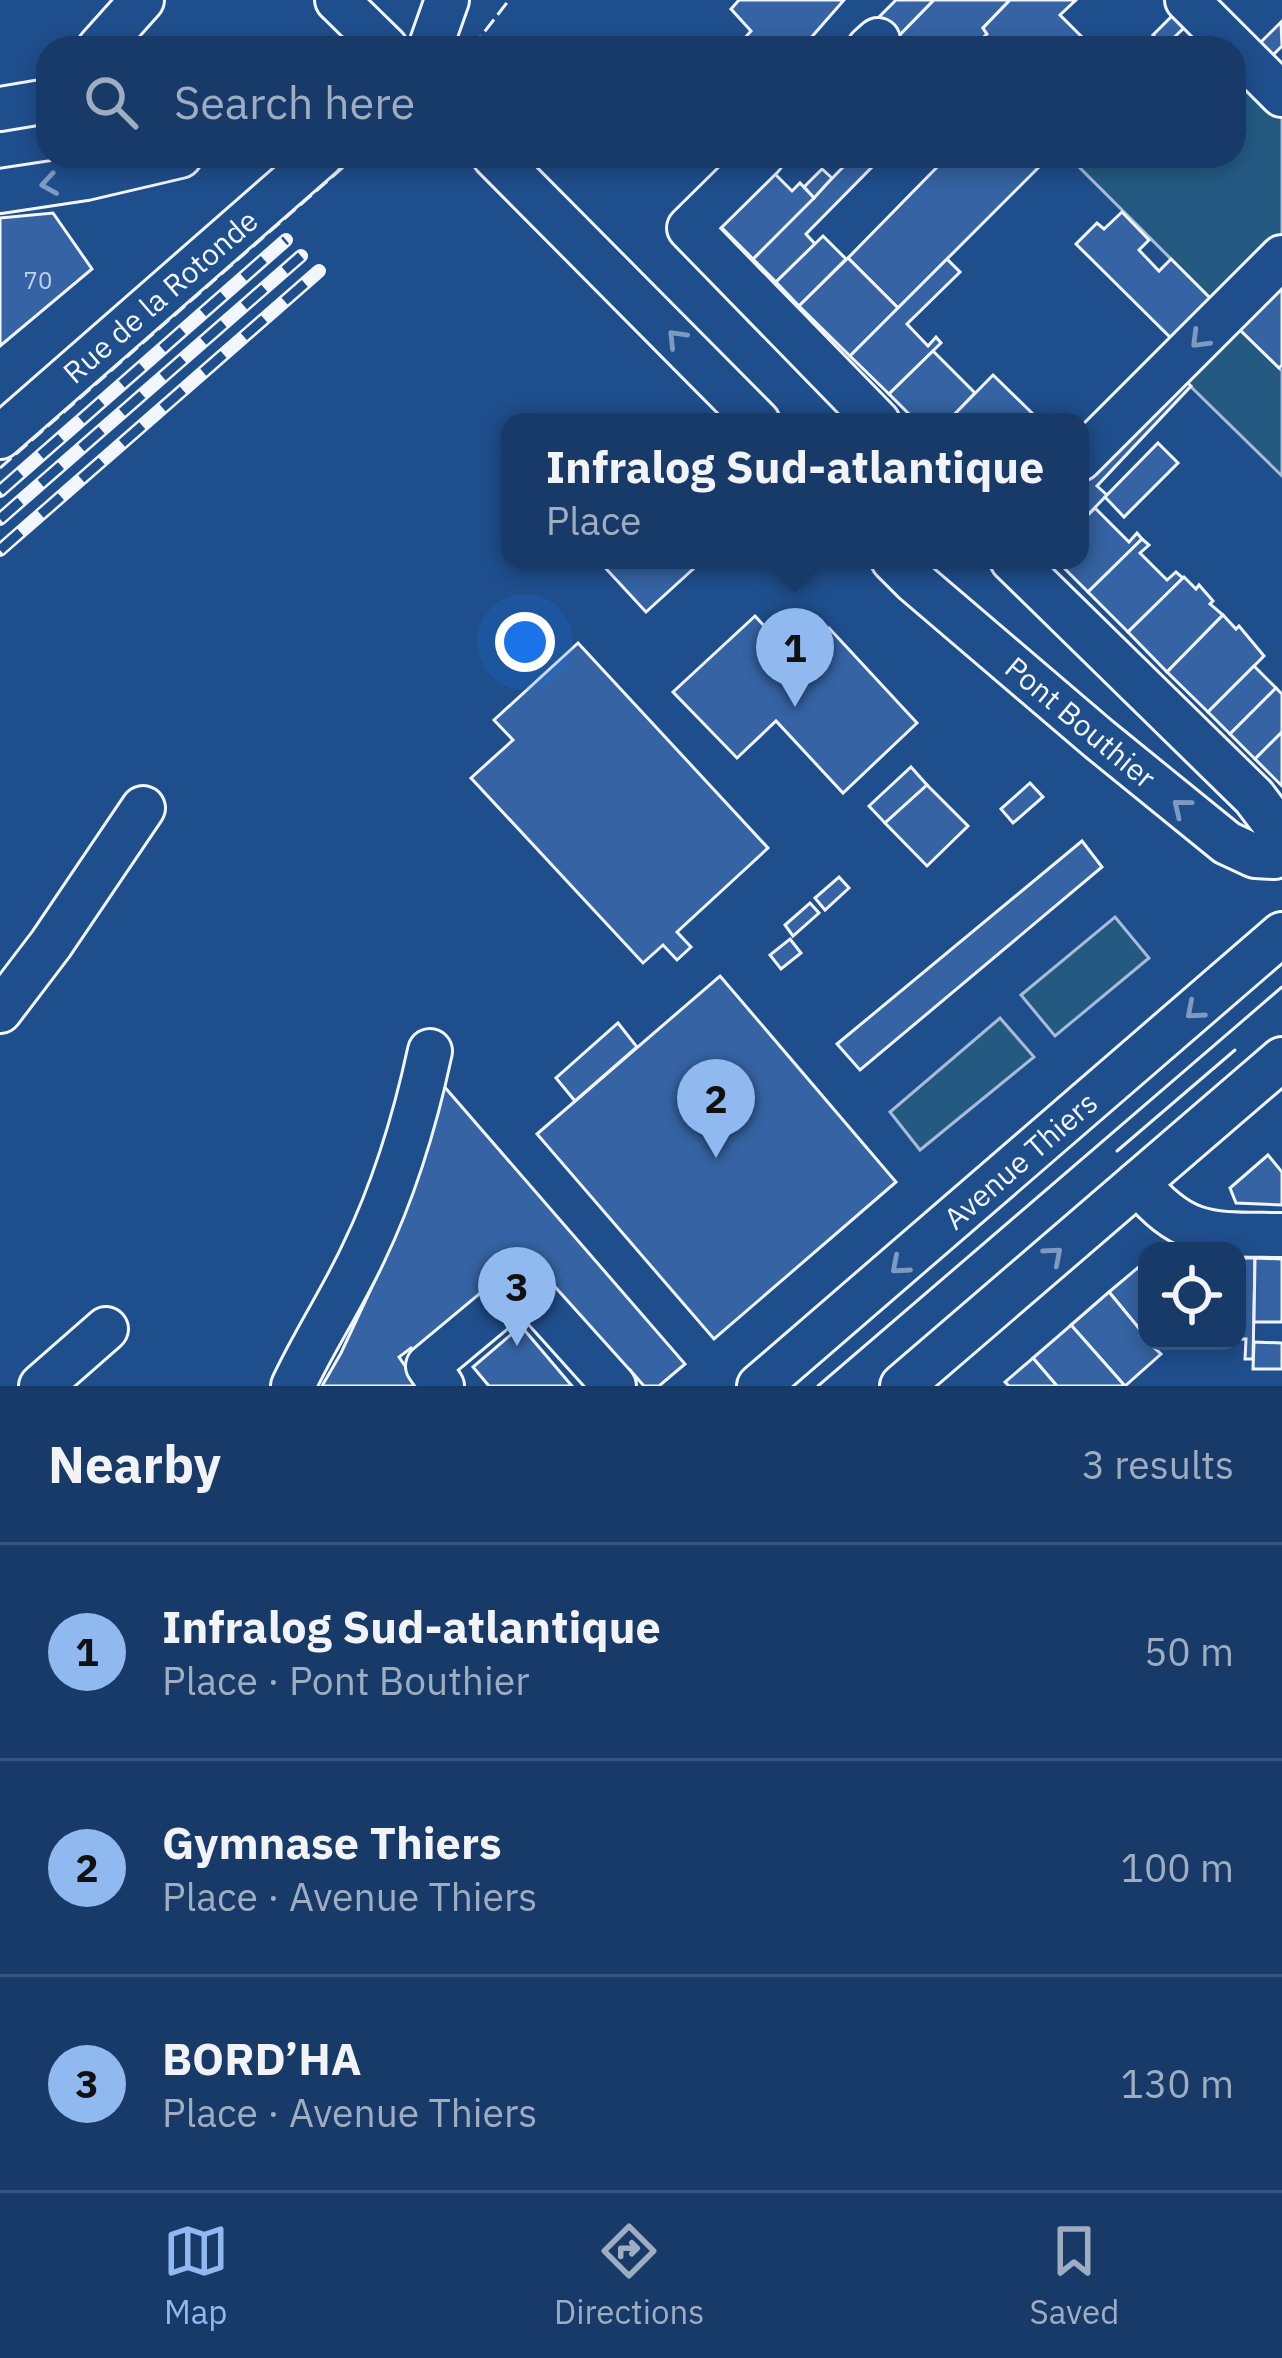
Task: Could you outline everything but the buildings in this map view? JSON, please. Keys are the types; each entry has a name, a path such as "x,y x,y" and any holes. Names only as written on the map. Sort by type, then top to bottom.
{"street":[{"path":"110,36 142,0"},
{"path":"337,0 374,36"},
{"path":"434,36 447,0"},
{"path":"1187,0 1223,36"},
{"path":"1246,59 1282,95"},
{"path":"0,109 36,103"},
{"path":"0,191 129,168"},
{"name":"Rue de la Rotonde","path":"0,437 307,168"},
{"path":"506,168 749,413"},
{"path":"749,168 689,228 869,413"},
{"path":"1089,450 1282,257"},
{"path":"1021,569 1254,797 1282,834"},
{"name":"Pont Bouthier","path":"903,571 1227,843 1255,856 1274,857 1282,852"},
{"path":"0,1011 143,808"},
{"name":"Avenue Thiers","path":"759,1386 1282,934"},
{"path":"293,1386 364,1253 390,1190 418,1108 430,1052"},
{"path":"902,1386 1282,1059"},
{"path":"1138,1183 1182,1224 1197,1230 1282,1235"},
{"path":"442,1386 428,1366 524,1286 614,1386"},
{"path":"41,1386 106,1329"}],"shaded area":[{"path":"1246,77 1282,113 1282,239 1215,303 1080,168 1246,168"},
{"path":"1236,326 1282,371 1282,476 1183,379"},
{"path":"1115,917 1149,958 1055,1036 1021,995"},
{"path":"1000,1018 1034,1057 920,1150 890,1112"}],"tram line":[{"path":"818,1386 1282,987"},
{"path":"1117,1151 1235,1050"}],"railway":[{"path":"0,491 286,240"},
{"path":"0,519 301,256"},
{"path":"0,550 319,271"}],"fence":[{"path":"481,36 509,0"},
{"path":"0,468 342,168"}],"place":[{"name":"Infralog Sud-atlantique","path":"795,707"},
{"name":"Gymnase Thiers","path":"716,1158"},
{"name":"BORD’HA","path":"517,1346"}]}
